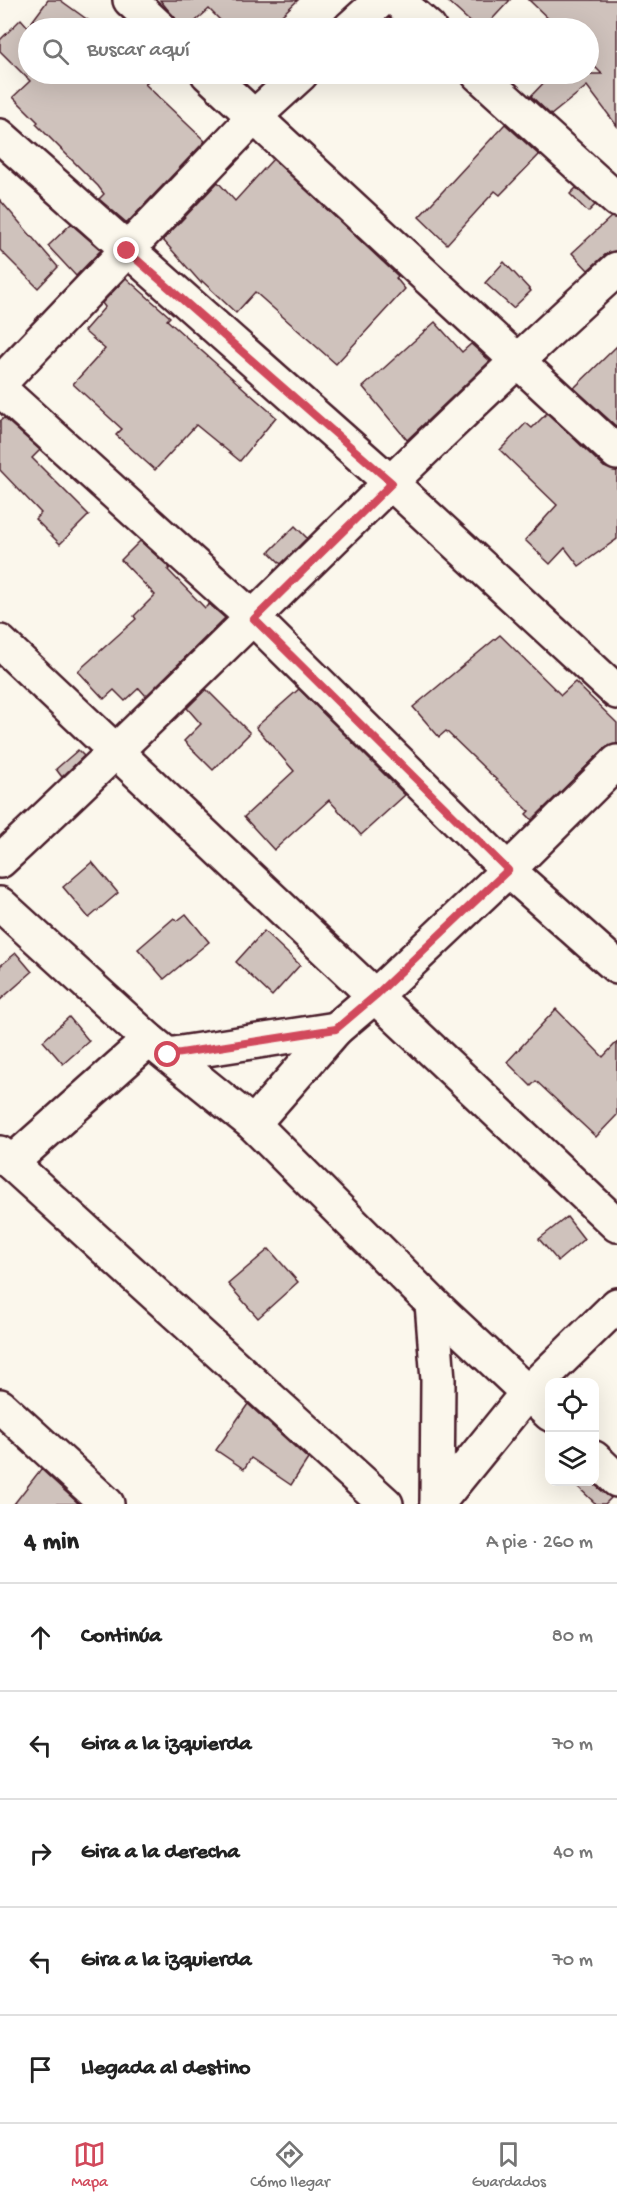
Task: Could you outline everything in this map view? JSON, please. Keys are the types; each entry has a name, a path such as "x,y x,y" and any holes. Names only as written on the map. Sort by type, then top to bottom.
{"street":[{"path":"130,0 149,18"},
{"path":"361,18 381,0"},
{"path":"397,0 418,18"},
{"path":"219,84 617,453"},
{"path":"0,383 254,117 290,84"},
{"path":"489,84 617,200"},
{"path":"0,136 127,251 392,483 617,692"},
{"path":"0,861 254,619 517,359 617,269"},
{"path":"0,389 254,619 508,870 617,968"},
{"path":"0,642 617,1225"},
{"path":"253,1124 336,1029 376,995 508,870 617,762"},
{"path":"0,904 159,1048 253,1124 432,1303 538,1404"},
{"path":"336,1029 159,1048 5,1158 386,1504"},
{"path":"432,1303 438,1380 437,1504"},
{"path":"437,1504 538,1404 617,1305"},
{"path":"0,1406 107,1504"},
{"path":"599,1463 617,1480"}],"building":[{"path":"48,0 60,0 85,18 35,18"},
{"path":"160,0 298,0 279,18 218,18 209,9 199,18 175,18"},
{"path":"446,0 510,0 493,18 466,18"},
{"path":"529,0 617,0 617,126 587,86 551,115 531,96 542,84 599,84 599,74 602,74 599,71 599,18 548,18"},
{"path":"18,22 18,69 0,51 0,40"},
{"path":"27,84 145,84 205,141 127,223 99,199 104,194 98,186 36,124 38,122 13,97"},
{"path":"505,124 539,155 500,195 495,191 447,244 419,217"},
{"path":"273,159 398,276 396,278 405,289 336,364 255,292 236,313 202,281 201,283 163,240 218,182 235,201"},
{"path":"576,188 595,205 588,212 570,194"},
{"path":"0,200 58,267 38,288 0,250"},
{"path":"611,217 617,218 617,251 605,255 588,270 572,253"},
{"path":"71,224 101,250 76,276 48,246"},
{"path":"504,262 531,291 513,308 485,283"},
{"path":"126,278 170,317 167,320 276,417 240,461 196,425 155,470 116,435 122,429 73,384 105,349 84,331 105,307 102,303"},
{"path":"435,322 462,352 471,344 490,361 407,440 363,387"},
{"path":"617,346 617,427 574,388"},
{"path":"547,413 604,467 617,471 617,539 579,566 565,548 550,564 525,540 557,505 500,450 526,423 532,428"},
{"path":"4,418 40,450 32,458 89,515 60,544 35,519 41,513 0,470 0,421"},
{"path":"295,526 307,538 281,564 269,552"},
{"path":"140,541 170,568 168,570 205,608 209,604 225,618 146,696 139,688 125,701 114,690 104,699 78,671 136,619 134,616 155,595 121,560"},
{"path":"500,635 561,695 575,682 617,723 617,744 604,749 532,820 526,814 529,811 446,731 439,737 413,707"},
{"path":"206,689 250,733 213,770 184,741 201,724 187,708"},
{"path":"299,689 405,795 361,835 329,800 274,850 244,817 294,771 256,727"},
{"path":"78,750 84,756 62,777 56,769"},
{"path":"92,862 118,893 89,918 63,887"},
{"path":"186,914 209,942 164,979 138,949 174,918 177,921"},
{"path":"264,931 300,965 272,996 236,962"},
{"path":"16,953 32,972 0,1000 0,966"},
{"path":"556,1009 603,1057 617,1042 617,1115 596,1137 536,1081 531,1086 507,1062"},
{"path":"69,1017 89,1041 63,1064 43,1041"},
{"path":"567,1217 584,1239 558,1261 539,1239"},
{"path":"269,1249 298,1282 258,1318 228,1284"},
{"path":"248,1404 308,1459 291,1485 251,1458 244,1469 216,1450"},
{"path":"41,1469 79,1504 14,1504"},
{"path":"577,1486 596,1486 611,1498 605,1504 596,1504"}],"route":[{"path":"127,251 392,483 254,619 508,870 376,995 336,1029 168,1055"}]}
